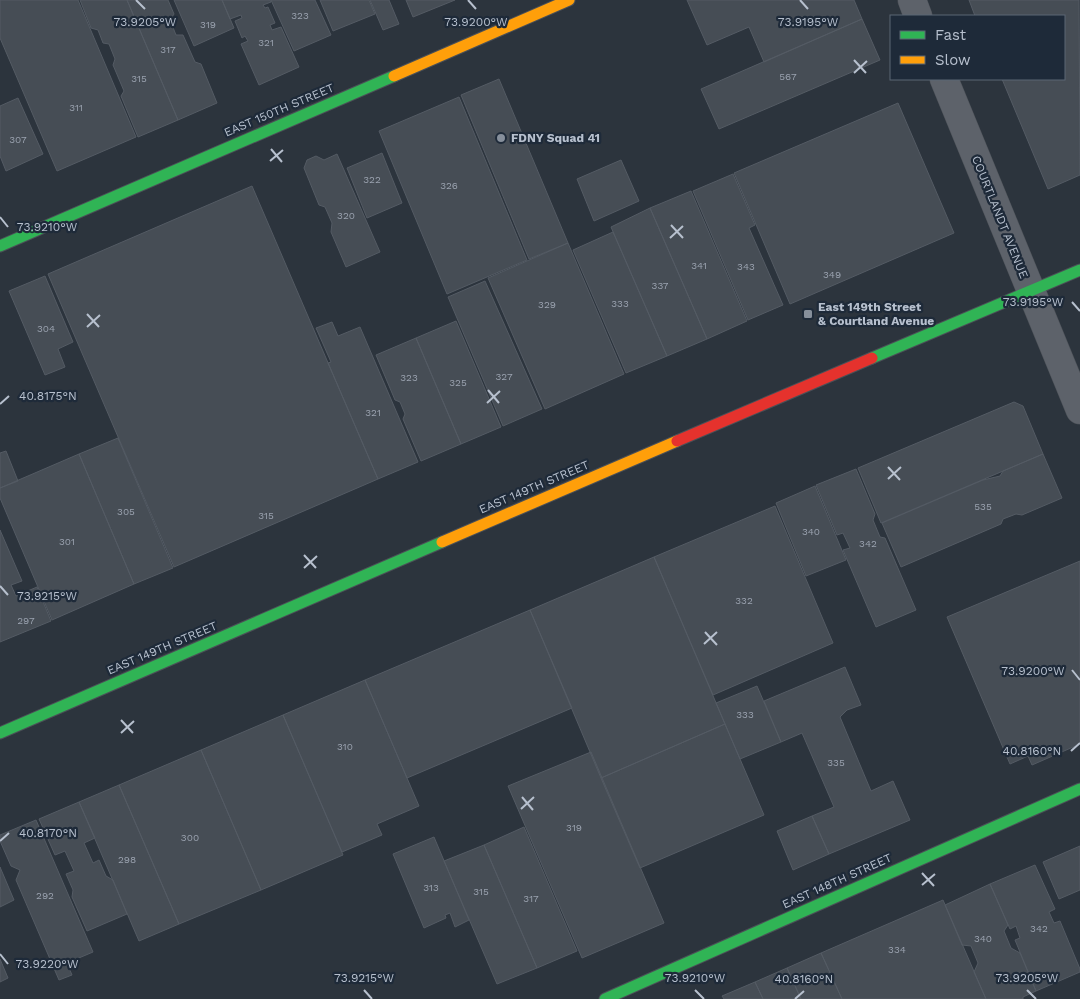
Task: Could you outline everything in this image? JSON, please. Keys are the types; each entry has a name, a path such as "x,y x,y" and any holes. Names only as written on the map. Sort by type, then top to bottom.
{"main road":[{"name":"EAST 150TH STREET","path":"0,246 569,0"},
{"name":"EAST 149TH STREET","path":"0,733 660,448 1080,270"},
{"name":"EAST 148TH STREET","path":"605,999 1080,789"}],"street":[{"path":"912,0 918,15"},
{"name":"COURTLANDT AVENUE","path":"944,80 1080,410"}],"building":[{"path":"0,0 78,0 136,137 57,171 0,38"},
{"path":"80,0 127,0 178,120 138,137 121,96 124,91 113,65 115,59 109,44 103,43 98,30 91,28"},
{"path":"127,0 168,0 174,14 170,20 176,35 183,35 195,62 201,64 217,103 178,120"},
{"path":"174,0 222,0 234,28 194,46"},
{"path":"222,0 270,0 271,2 263,5 265,8 268,7 275,23 270,25 272,30 281,27 299,67 259,85 241,44 248,41 245,36 242,38 235,21 242,18 241,15 230,19"},
{"path":"271,0 315,0 331,35 294,51"},
{"path":"320,0 369,0 375,14 333,31"},
{"path":"370,0 389,0 399,24 383,30"},
{"path":"406,0 455,0 413,17"},
{"path":"687,0 854,0 862,19 764,62 749,27 707,45"},
{"path":"969,0 1079,0 1080,175 1048,189 1002,80 1065,80 1065,15 975,15"},
{"path":"862,19 880,60 719,129 701,89"},
{"name":"FDNY Squad 41","path":"499,79 568,243 529,259 461,95"},
{"path":"459,97 527,260 447,294 379,131"},
{"path":"18,98 43,154 6,171 0,156 0,106"},
{"path":"898,103 954,233 790,304 734,173"},
{"path":"382,153 402,203 367,218 347,168"},
{"path":"337,154 380,252 346,267 331,232 332,223 325,207 319,205 304,168 307,160 316,156 324,160"},
{"path":"621,160 639,201 594,221 577,179"},
{"path":"733,174 755,225 749,228 783,305 748,320 693,191"},
{"path":"252,186 378,479 174,567 48,274"},
{"path":"691,191 747,321 707,339 650,208"},
{"path":"650,208 707,339 667,356 611,227"},
{"path":"613,232 667,356 626,373 573,250"},
{"path":"568,243 624,374 545,409 488,278"},
{"path":"45,276 73,342 58,349 65,367 45,375 9,291"},
{"path":"485,281 542,409 503,426 448,297"},
{"path":"456,321 501,427 461,444 416,338"},
{"path":"332,322 338,336 360,327 418,462 378,479 328,363 331,362 316,328"},
{"path":"416,338 461,444 421,461 403,419 405,414 400,402 395,400 376,355"},
{"path":"1014,402 1023,406 1043,454 881,523 858,468"},
{"path":"118,438 173,568 134,584 79,454"},
{"path":"6,451 18,481 0,488 0,453"},
{"path":"79,454 134,584 52,620 0,498 0,488"},
{"path":"1043,454 1062,498 1022,515 1016,514 1003,519 1001,524 901,567 882,523 983,480 1000,476 1003,471"},
{"path":"856,469 875,514 873,520 880,537 885,538 916,610 876,627 843,550 850,548 843,533 837,535 816,485"},
{"path":"815,486 846,560 806,576 776,503"},
{"path":"775,506 833,643 713,695 654,557"},
{"path":"0,530 22,581 11,585 16,596 37,587 51,621 0,642"},
{"path":"654,557 725,724 601,778 530,610"},
{"path":"1080,561 1080,744 1032,765 1028,756 1010,764 947,617"},
{"path":"530,610 572,708 407,778 365,680"},
{"path":"845,667 861,705 847,710 840,717 871,791 893,781 910,820 829,854 812,816 834,807 802,733 781,742 764,701"},
{"path":"365,680 419,806 377,824 382,835 342,852 283,715"},
{"path":"757,686 781,742 740,759 716,703"},
{"path":"283,715 343,855 261,890 201,750"},
{"path":"725,724 764,815 640,868 601,778"},
{"path":"201,750 261,890 179,924 119,785"},
{"path":"591,752 664,923 582,958 508,786"},
{"path":"119,785 179,924 139,941 79,802"},
{"path":"79,802 95,838 84,843 93,863 99,860 106,876 113,880 127,914 87,931 72,897 73,890 66,874 74,871 65,851 55,855 39,819"},
{"path":"812,816 829,854 793,870 777,831"},
{"path":"36,820 93,952 67,963 72,975 59,980 16,880 20,870 11,866 0,841 0,835"},
{"path":"524,827 577,951 537,968 484,845"},
{"path":"434,837 469,920 455,927 450,913 445,915 446,918 424,928 393,854"},
{"path":"484,845 537,968 497,984 444,861"},
{"path":"1080,846 1080,890 1059,899 1043,862"},
{"path":"1035,865 1055,909 1049,912 1054,923 1060,921 1080,969 1080,972 1036,991 1015,940 1020,938 1016,926 1010,929 990,884"},
{"path":"0,867 14,900 0,907"},
{"path":"990,884 1008,925 1004,931 1011,948 1020,953 1036,991 1023,997 1023,999 986,999 974,972 978,963 971,946 962,945 945,905"},
{"path":"943,900 986,999 842,999 821,953"},
{"path":"821,953 842,999 801,999 787,968"},
{"path":"0,959 8,978 0,982"},
{"path":"787,968 801,999 763,999 755,982"},
{"path":"755,982 763,999 724,999 722,996"}],"traffic: fast":[{"path":"0,246 394,76"},
{"path":"872,358 1080,270"},
{"path":"0,733 442,542"},
{"path":"605,999 1080,789"}],"traffic: slow":[{"path":"394,76 569,0"},
{"path":"442,542 677,441"}],"traffic: jam":[{"path":"677,441 872,358"}],"place":[{"name":"FDNY Squad 41","path":"501,138"},
{"name":"East 149th Street & Courtland Avenue","path":"808,314"}]}
